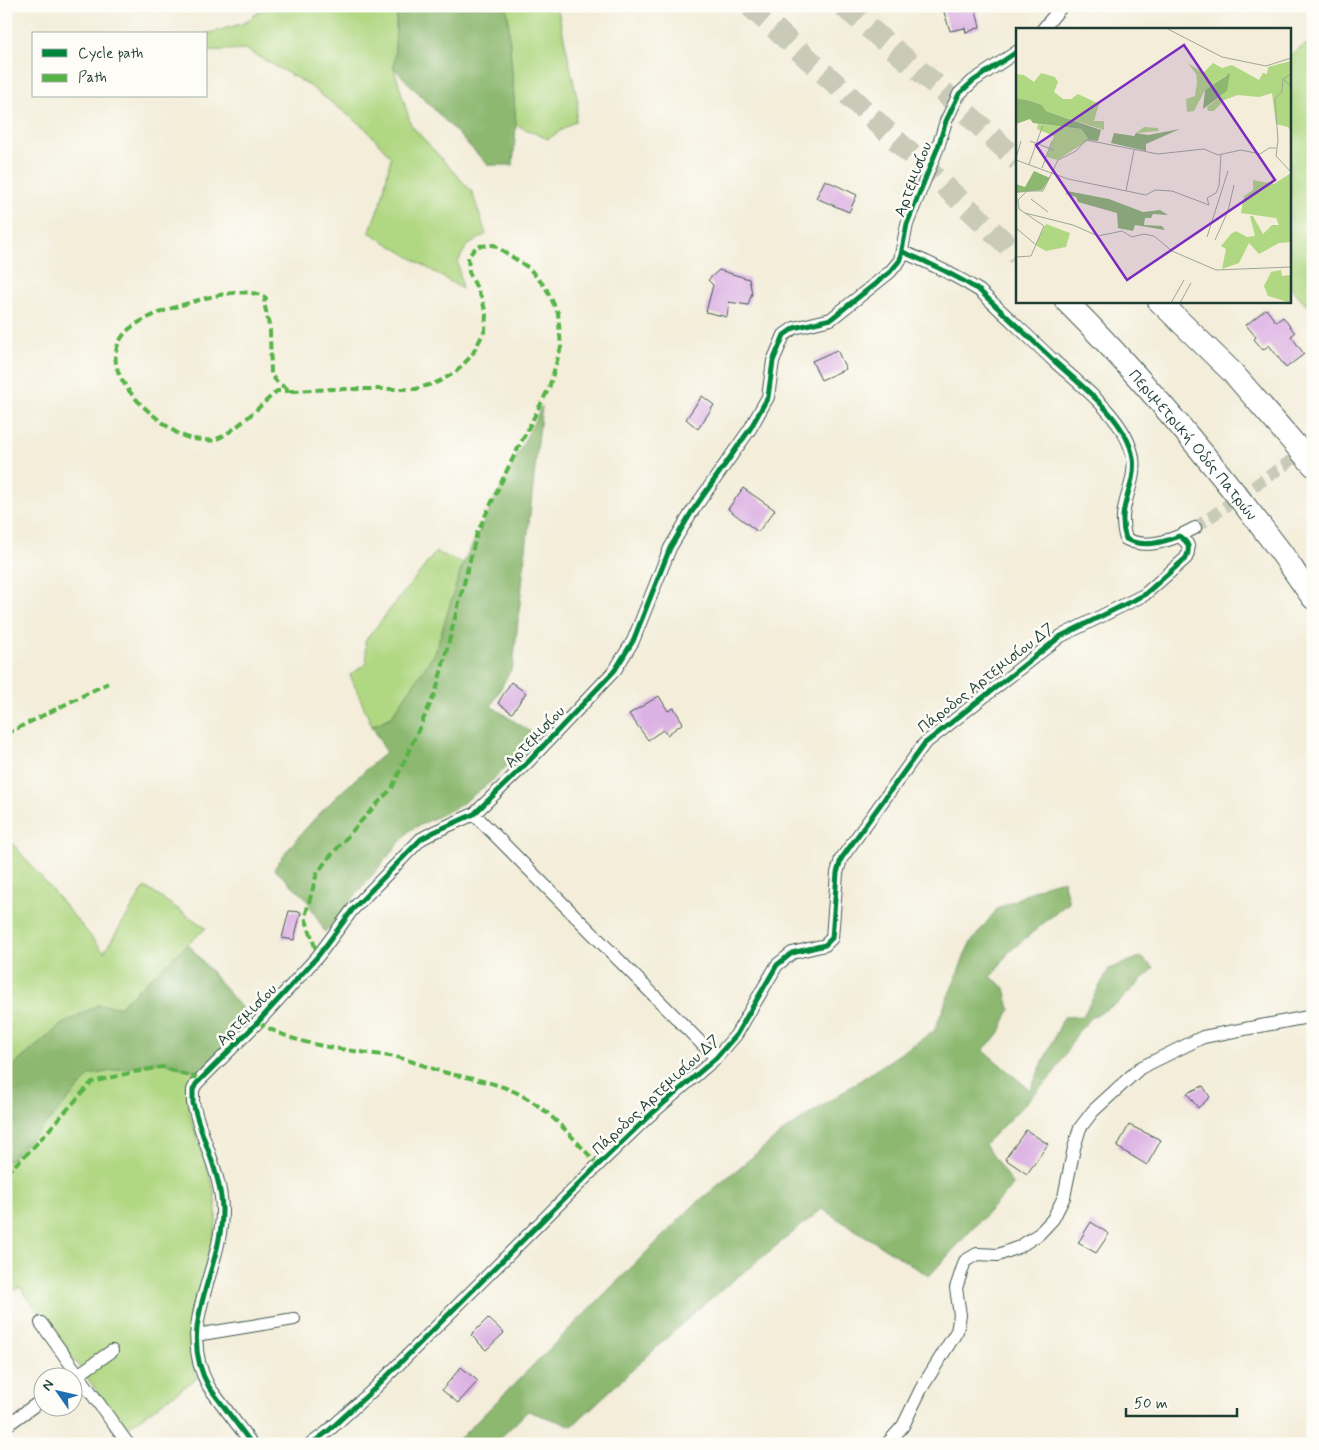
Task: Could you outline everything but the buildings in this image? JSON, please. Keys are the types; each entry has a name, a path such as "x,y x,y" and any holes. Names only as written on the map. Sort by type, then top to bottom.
{"highway":[{"name":"Περιμετρική Οδός Πατρών","path":"1067,302 1204,455 1280,552 1313,598"},
{"path":"1160,302 1233,373 1313,465"}],"street":[{"path":"1044,28 1062,6"},
{"name":"Αρτεμισίου","path":"252,1444 216,1398 204,1379 198,1358 196,1335 198,1314 218,1243 222,1211 217,1180 195,1110 193,1095 196,1084 258,1022 318,956 353,909 421,839 474,814 529,761 615,670 633,641 670,548 691,513 750,429 768,397 773,361 784,335 794,328 822,322 841,312 890,272 900,260 907,224 938,147 946,121 959,94 973,81 1016,52"},
{"path":"903,252 934,265 980,291 1099,403 1118,424 1128,442 1133,458 1133,475 1122,514 1122,529 1126,539 1135,544 1145,545 1179,536 1194,528"},
{"name":"Πάροδος Αρτεμισίου Δ7","path":"311,1444 374,1390 598,1165 649,1116 716,1058 736,1035 777,965 792,953 825,946 832,938 837,873 840,859 924,744 1061,636 1144,595 1186,558 1189,546 1187,541 1179,536"},
{"path":"474,814 716,1058"},
{"path":"887,1444 903,1426 922,1389 957,1331 960,1315 956,1288 965,1261 977,1254 998,1255 1018,1248 1039,1234 1053,1219 1064,1197 1080,1128 1093,1111 1140,1068 1202,1038 1313,1016"},
{"path":"196,1335 294,1319"},
{"path":"41,1324 69,1368"},
{"path":"82,1372 112,1351"},
{"path":"82,1386 128,1444"},
{"path":"6,1426 32,1407"}],"green space":[{"path":"267,6 397,6 394,68 411,125 472,192 486,234 466,247 458,262 462,289 369,232 382,199 391,157 365,128 307,84 245,49 208,51 208,33 244,23"},
{"path":"397,6 507,6 516,125 513,165 488,165 394,68"},
{"path":"507,6 557,6 578,102 575,121 548,139 516,125"},
{"path":"1313,40 1313,311 1292,289 1292,54"},
{"path":"542,406 513,666 491,706 537,736 494,779 459,806 410,830 325,932 305,897 274,869 312,821 386,752 372,726 391,717 435,653 463,563"},
{"path":"436,552 463,563 435,653 391,717 372,726 350,675 367,663 365,641"},
{"path":"7,837 104,952 145,887 206,928 119,1007 98,1005 61,1025 6,1072"},
{"path":"1063,880 1069,902 1009,952 991,977 1005,988 1010,1009 999,1034 983,1050 1030,1090 1064,1017 1083,1016 1109,969 1140,957 1154,968 1118,1003 1092,1017 1078,1032 1053,1075 985,1144 1013,1185 929,1276 822,1209 698,1309 572,1426 528,1411 494,1444 454,1444 694,1205 780,1134 934,1031 969,945 997,909 1045,885"},
{"path":"188,944 250,1018 201,1072 162,1061 90,1075 51,1119 6,1163 6,1072 61,1025 98,1005 119,1007"},
{"path":"162,1061 201,1072 189,1111 213,1186 216,1206 216,1223 212,1243 191,1320 191,1348 197,1378 125,1429 82,1371 82,1368 80,1368 20,1287 6,1295 6,1162 90,1075"}],"tunnel":[{"path":"750,6 846,93 1016,253"},
{"path":"843,6 935,84 1016,159"},
{"path":"1195,528 1313,445"}],"marked path":[{"path":"292,391 277,391 222,437 213,440 189,438 170,429 144,407 127,388 117,366 118,343 132,327 161,312 215,296 243,292 252,293 266,298 264,302 270,330 271,375 279,384 292,391 416,389 438,382 456,372 472,355 485,330 486,314 482,299 469,272 468,257 477,246 494,245 529,268 546,288 558,313 561,347 549,388 477,533 436,691 392,788 317,873 305,917 318,956"},
{"path":"6,734 108,683"},
{"path":"258,1022 289,1037 305,1042 402,1059 513,1091 525,1097 548,1114 598,1165"},
{"path":"6,1173 30,1151 92,1082 162,1067 199,1079"}],"cycle path":[{"path":"252,1444 209,1387 200,1364 196,1342 198,1320 220,1232 222,1209 218,1182 193,1103 193,1090 196,1084 258,1022 318,956 353,909 421,839 474,814 529,761 615,670 633,641 670,548 691,513 750,429 768,397 773,361 784,335 794,328 831,319 890,272 900,260 907,224 938,147 946,121 959,94 973,81 1016,52"},
{"path":"311,1444 374,1389 649,1116 716,1058 736,1035 777,965 792,953 825,945 832,938 837,873 841,859 924,744 1061,636 1144,595 1186,558 1188,545 1179,536 1152,544 1132,542 1126,539 1123,517 1132,479 1133,458 1122,430 1100,403 980,291 923,260 903,252"}]}
